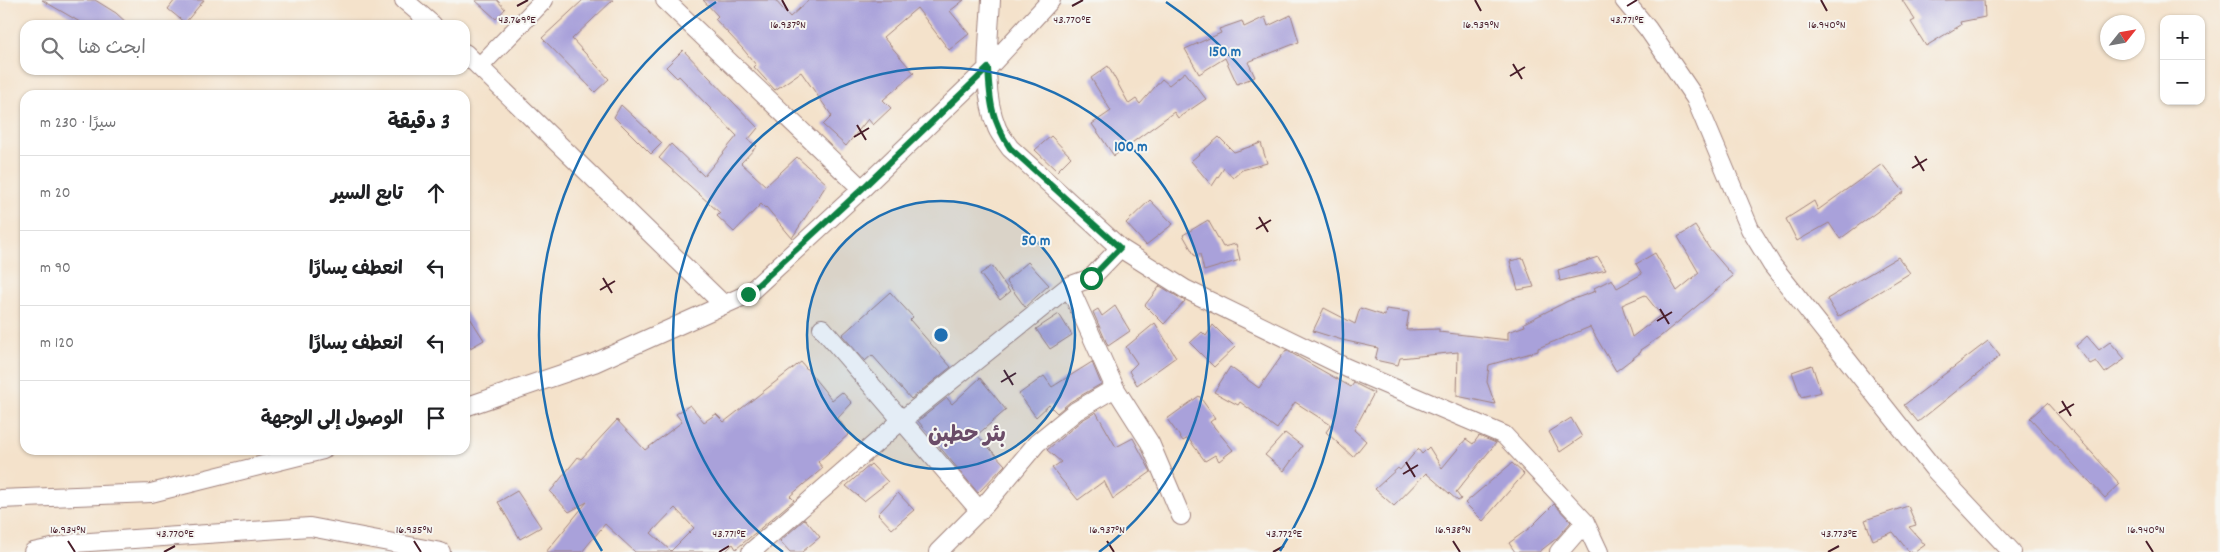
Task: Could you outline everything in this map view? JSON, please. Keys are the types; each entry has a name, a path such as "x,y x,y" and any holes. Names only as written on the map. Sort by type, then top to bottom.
{"street":[{"path":"404,0 427,20"},
{"path":"480,66 544,0"},
{"path":"665,0 862,189"},
{"path":"991,0 988,68 990,101 997,129 1010,148 1120,248 1185,289 1347,368 1504,434 1585,522 1599,552"},
{"path":"470,405 594,363 748,294 862,189 988,68 1051,0"},
{"path":"1624,0 1648,29 1694,98 1750,228 1772,265 1933,468 2012,552"},
{"path":"470,57 724,304"},
{"path":"751,552 902,420 1069,286 1091,278 1120,248"},
{"path":"1069,286 1114,388 1150,443 1181,516"},
{"path":"822,328 980,510"},
{"path":"938,552 980,510 1037,442 1076,411 1114,388"},
{"path":"0,499 151,493 303,455"},
{"path":"1559,552 1585,522"},
{"path":"33,552 74,543 310,526 441,552"}],"building":[{"path":"42,0 95,0 124,20 76,20"},
{"path":"175,0 204,0 187,20 181,20 168,9"},
{"path":"475,0 497,0 505,9 496,19"},
{"path":"583,0 613,0 572,39 609,79 595,92 542,38"},
{"path":"703,0 775,0 790,17 809,0 964,0 950,11 969,34 949,50 917,8 883,37 914,73 883,100 891,108 873,125 868,119 846,146 823,125 832,116 801,72 775,90 754,67 756,65 743,49 715,19 718,16"},
{"path":"1902,0 1984,0 1985,17 1960,22 1961,25 1926,46 1911,22 1915,20"},
{"path":"1291,15 1299,42 1248,62 1255,77 1237,84 1225,58 1199,74 1185,49 1221,33 1219,29 1242,21 1244,27 1265,17 1268,26"},
{"path":"683,50 758,128 748,140 757,146 741,163 766,186 797,157 827,184 792,238 766,207 761,204 734,232 717,216 720,213 659,158 671,144 704,176 737,136 679,76 677,78 666,67"},
{"path":"1108,66 1129,104 1136,99 1140,104 1162,79 1169,85 1185,72 1206,99 1178,118 1174,112 1114,156 1092,124 1111,111 1091,78"},
{"path":"621,105 662,143 651,154 614,117"},
{"path":"1051,136 1071,157 1057,171 1035,150"},
{"path":"1219,137 1234,152 1261,143 1267,163 1242,170 1233,178 1224,168 1212,186 1191,161"},
{"path":"1882,164 1904,192 1840,239 1829,223 1797,241 1786,219 1814,201 1818,210"},
{"path":"1150,200 1173,224 1146,245 1126,223"},
{"path":"1208,220 1223,247 1236,244 1240,260 1204,271 1200,254 1195,256 1183,235"},
{"path":"1695,226 1709,248 1733,276 1616,371 1590,327 1538,348 1538,351 1489,365 1487,382 1495,404 1457,396 1458,352 1400,358 1398,365 1375,360 1378,348 1313,331 1324,308 1355,324 1360,308 1385,316 1386,309 1409,312 1406,330 1439,329 1439,332 1508,340 1508,332 1525,326 1524,323 1568,301 1596,291 1594,288 1612,279 1617,288 1642,274 1636,264 1655,253 1677,291 1699,273 1678,237","holes":["1645,295 1661,315 1632,337 1622,305"]},
{"path":"1598,257 1606,270 1560,281 1558,270"},
{"path":"1898,257 1910,273 1838,317 1827,299"},
{"path":"1523,258 1534,287 1518,290 1510,261"},
{"path":"1028,262 1049,285 1025,307 1006,281"},
{"path":"992,266 1010,292 1000,300 980,274"},
{"path":"1160,286 1185,301 1164,324 1145,305"},
{"path":"890,292 913,317 910,320 951,367 911,399 872,355 865,361 842,335"},
{"path":"1115,306 1130,331 1108,346 1093,312 1098,309 1102,316"},
{"path":"1059,314 1072,335 1050,349 1036,329"},
{"path":"470,318 484,340 470,348"},
{"path":"1155,323 1176,357 1137,385 1129,371 1137,363 1126,347"},
{"path":"1213,325 1235,347 1214,367 1190,343 1202,332 1206,336"},
{"path":"2087,336 2099,350 2110,342 2125,359 2105,373 2096,361 2090,364 2076,346"},
{"path":"1988,341 2000,356 1918,422 1904,405"},
{"path":"1286,350 1351,387 1354,383 1374,393 1354,430 1366,441 1353,457 1326,432 1331,425 1295,402 1277,429 1240,402 1238,405 1214,392 1230,367 1259,388"},
{"path":"801,362 832,400 842,392 852,403 838,418 849,434 818,462 823,468 790,496 794,500 736,549 733,544 725,552 635,552 605,524 582,552 546,552 587,502 569,512 550,492 578,457 581,459 617,420 645,450 682,422 676,414 690,405 704,422 716,414 724,422","holes":["675,508 694,528 671,551 651,533"]},
{"path":"1092,362 1101,384 1070,402 1057,413 1049,405 1036,417 1019,394 1044,376 1052,387"},
{"path":"1812,365 1821,392 1801,397 1792,372"},
{"path":"980,378 1006,410 977,435 1005,465 978,493 918,421 947,398 952,404"},
{"path":"1199,396 1215,418 1210,422 1233,450 1219,461 1215,455 1205,461 1188,438 1183,441 1167,419"},
{"path":"2047,403 2120,484 2105,498 2030,418"},
{"path":"1096,412 1116,447 1133,438 1151,472 1113,499 1104,481 1078,500 1052,468 1061,462 1047,450 1082,420"},
{"path":"1571,418 1582,437 1560,452 1549,432"},
{"path":"1285,433 1302,446 1284,471 1265,455"},
{"path":"1479,436 1496,443 1456,492 1461,499 1458,501 1426,473 1394,506 1375,489 1398,468 1400,470 1418,449 1422,454 1429,447 1442,468 1466,439 1473,444"},
{"path":"1512,463 1524,474 1483,521 1465,503"},
{"path":"871,464 888,482 864,501 846,486"},
{"path":"517,491 541,527 520,539 498,502"},
{"path":"898,493 914,510 892,529 878,514"},
{"path":"1554,504 1571,522 1557,538 1539,552 1515,552 1509,543 1531,527"},
{"path":"1908,506 1916,525 1909,527 1925,545 1915,552 1909,552 1893,532 1873,540 1865,520"},
{"path":"805,519 820,537 802,552 790,552 780,541"}],"district":[{"name":"بئر حطبن","path":"967,436"}],"route":[{"path":"748,294 862,189 988,68 990,101 997,129 1010,148 1120,248 1091,278"}]}
